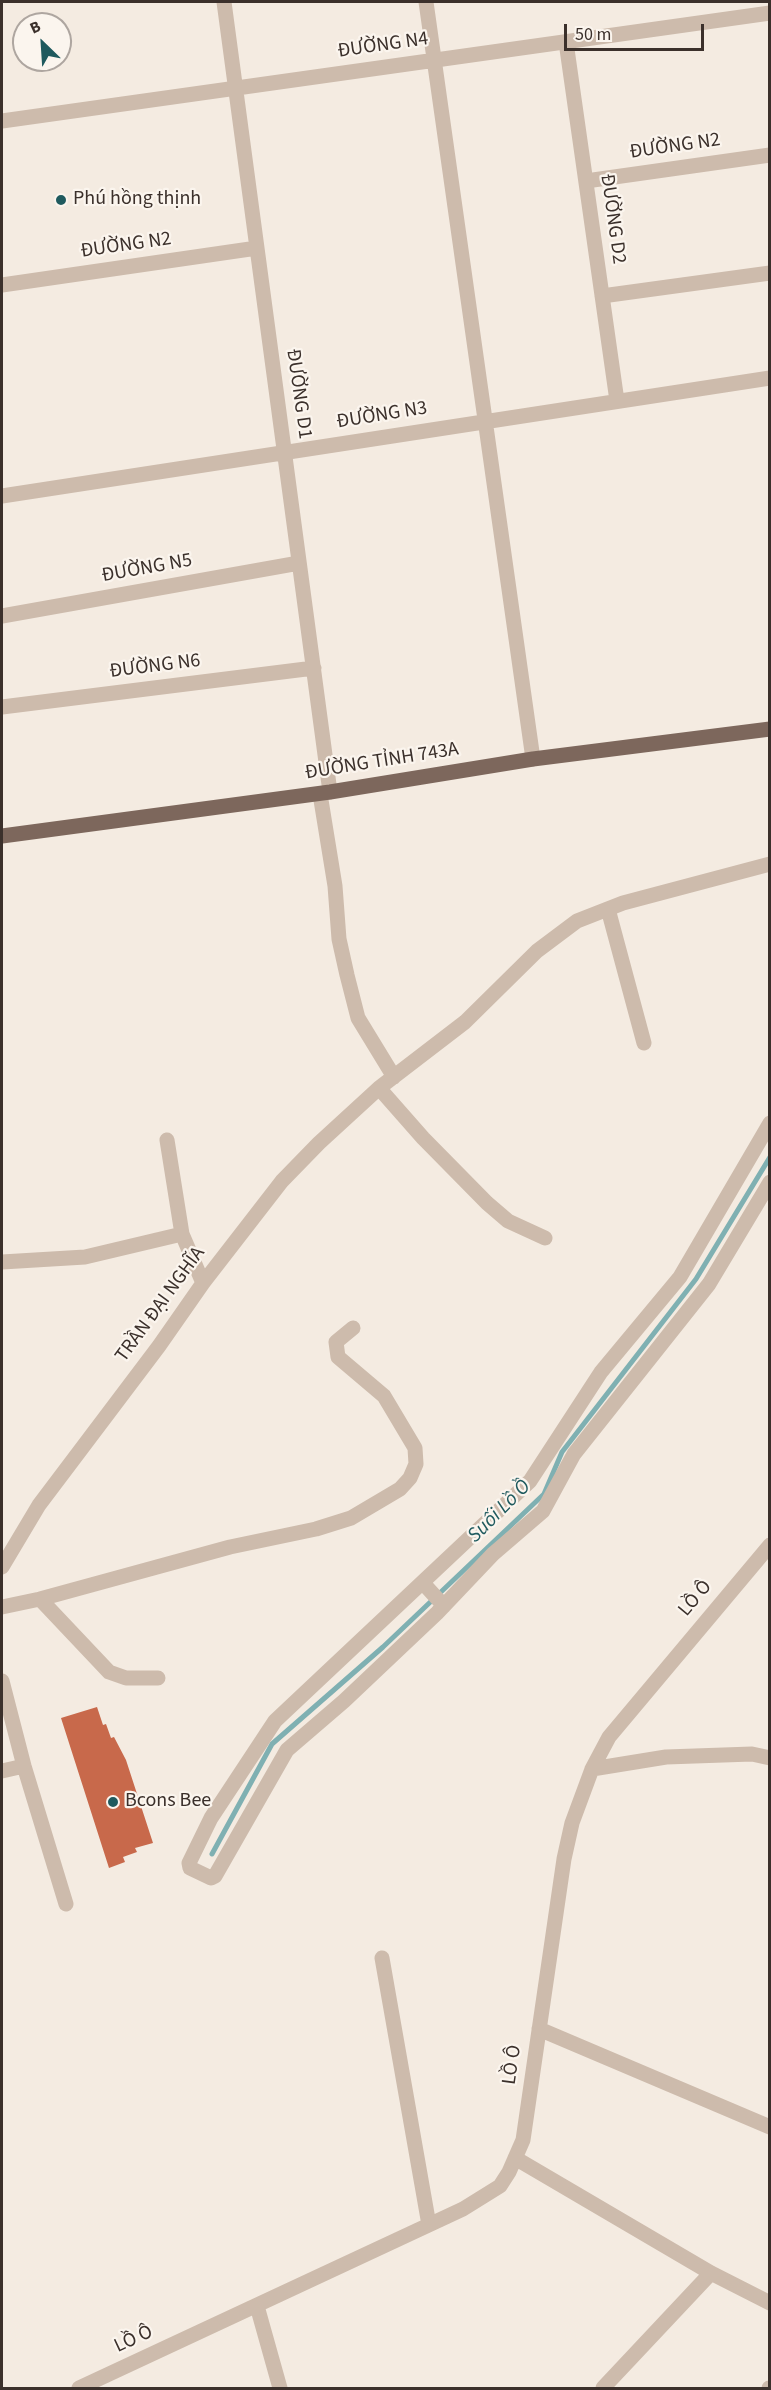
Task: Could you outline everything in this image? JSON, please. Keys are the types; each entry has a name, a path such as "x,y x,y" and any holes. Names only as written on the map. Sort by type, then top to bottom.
{"main road":[{"name":"ĐƯỜNG TỈNH 743A","path":"2,836 325,793 533,759 770,729"}],"street":[{"name":"ĐƯỜNG D1","path":"224,2 314,668 325,793"},
{"path":"426,2 533,759"},
{"name":"ĐƯỜNG N4","path":"2,122 770,13"},
{"name":"ĐƯỜNG D2","path":"566,42 617,402"},
{"name":"ĐƯỜNG N2","path":"586,181 770,154"},
{"name":"ĐƯỜNG N2","path":"2,285 257,248"},
{"path":"602,296 770,273"},
{"name":"ĐƯỜNG N3","path":"2,496 770,378"},
{"name":"ĐƯỜNG N5","path":"2,616 299,563"},
{"name":"ĐƯỜNG N6","path":"2,707 314,668"},
{"path":"325,793 339,939 347,975 358,1018 394,1077"},
{"name":"TRẦN ĐẠI NGHĨA","path":"2,1567 39,1505 159,1346 203,1283 282,1181 379,1088 465,1022 537,951 577,921 608,909 701,881 770,864"},
{"path":"608,909 644,1043"},
{"path":"379,1088 423,1138 487,1203 508,1221 545,1238"},
{"path":"770,1123 680,1277 601,1372 530,1481 433,1594 344,1701 286,1750 215,1875 211,1878 190,1868 189,1863 211,1818 275,1721 433,1594 492,1554 543,1511 574,1454 709,1284 770,1182"},
{"path":"167,1140 182,1234 203,1283"},
{"path":"2,1262 85,1257 182,1234"},
{"path":"2,1607 325,1526 351,1518 400,1489 411,1478 416,1464 415,1448 384,1396 338,1357 336,1342 353,1328"},
{"name":"LỒ Ô","path":"79,2388 429,2225 462,2209 500,2186 523,2140 564,1859 572,1823 592,1769 609,1737 770,1545"},
{"path":"40,1599 109,1672 126,1678 158,1678"},
{"path":"2,1681 24,1766 66,1904"},
{"path":"592,1769 666,1757 752,1754 770,1758"},
{"path":"2,1771 24,1766"},
{"path":"382,1958 429,2225"},
{"path":"539,2029 770,2127"},
{"path":"515,2158 711,2273 770,2303"},
{"path":"603,2388 711,2273"},
{"path":"257,2306 280,2388"}],"building":[{"name":"Bcons Bee","path":"97,1707 103,1725 106,1724 111,1738 114,1737 126,1760 153,1843 135,1848 137,1852 123,1857 125,1862 109,1868 61,1718"}],"waterway":[{"name":"Suối Lồ Ồ","path":"212,1854 272,1744 383,1647 544,1494 562,1452 696,1279 770,1157"}],"place":[{"name":"Phú hồng thịnh","path":"61,200"},
{"name":"Bcons Bee","path":"113,1802"}]}
